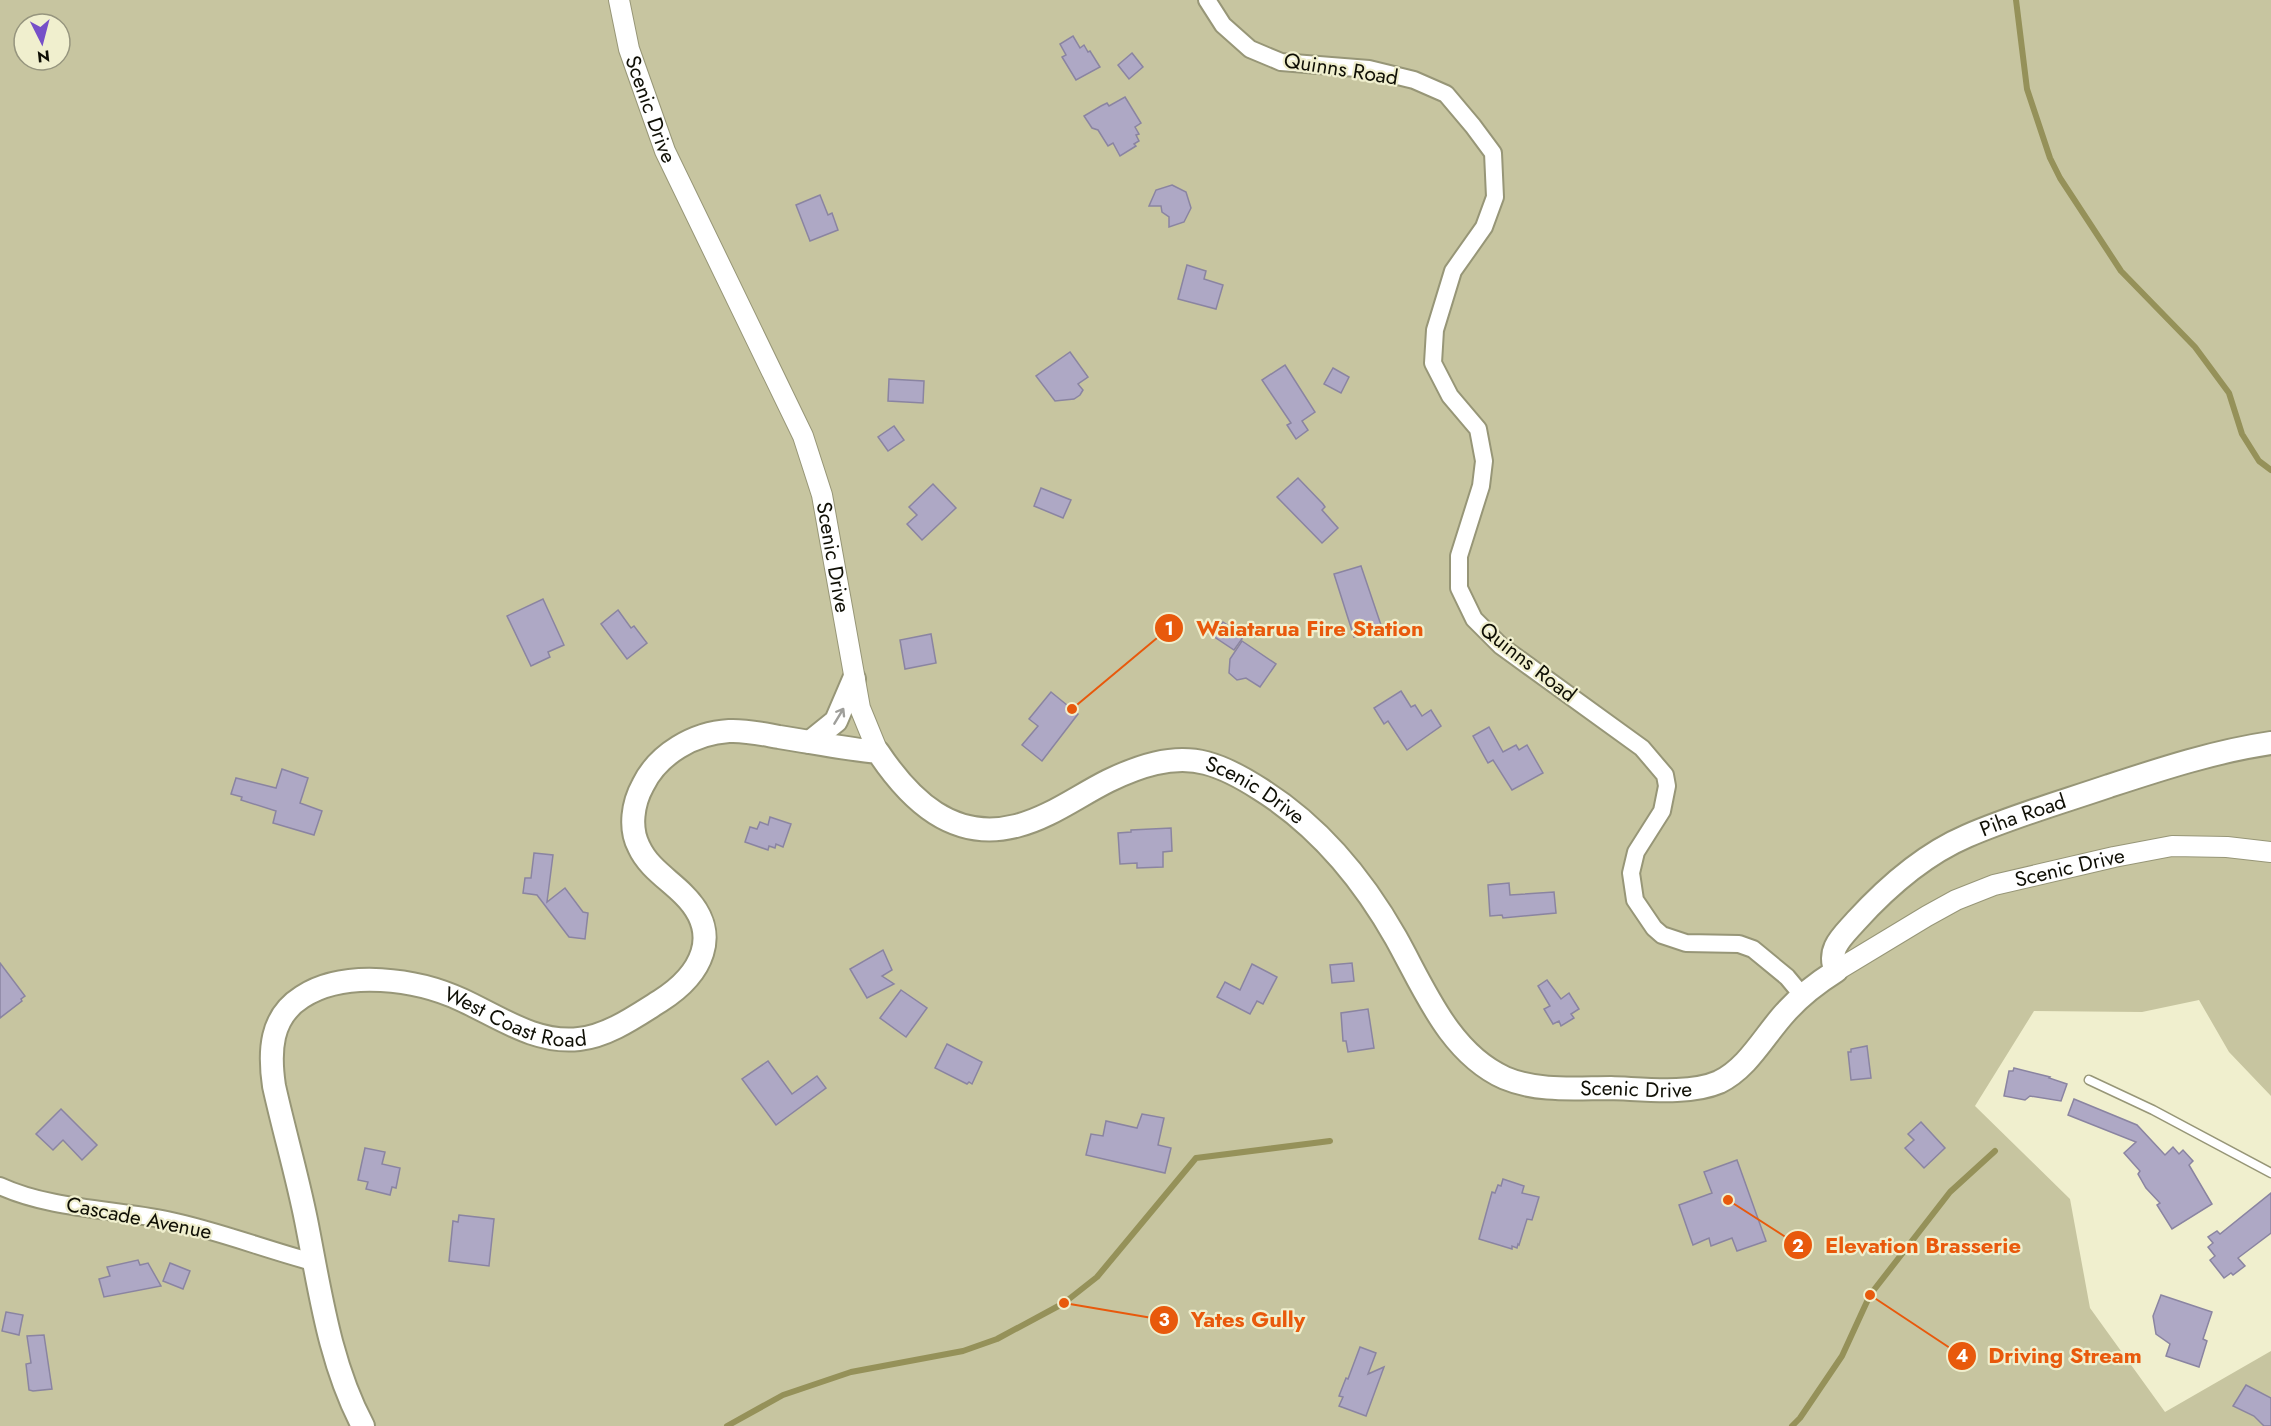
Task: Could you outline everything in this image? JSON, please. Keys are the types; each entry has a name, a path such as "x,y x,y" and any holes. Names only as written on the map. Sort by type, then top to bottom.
{"main road":[{"path":"810,742 836,721 854,679"},
{"name":"West Coast Road","path":"363,1426 345,1388 337,1364 271,1064 273,1035 286,1010 311,991 329,985 382,980 404,983 450,995 517,1028 549,1038 581,1039 614,1028 665,998 681,985 692,973 705,950 702,920 695,909 684,895 654,868 638,846 633,818 641,788 651,770 677,749 710,734 729,731 878,752"},
{"name":"Piha Road","path":"1836,971 1832,956 1834,946 1870,906 1921,862 1966,836 2145,774 2248,746 2271,743"},
{"name":"Scenic Drive","path":"878,752 895,778 925,808 962,825 980,829 1017,826 1058,808 1130,770 1168,761 1204,762 1244,779 1293,812 1340,855 1361,881 1394,934 1450,1032 1482,1065 1521,1084 1544,1088 1693,1089 1707,1086 1722,1080 1746,1061 1802,995 1836,971"}],"street":[{"name":"Scenic Drive","path":"619,0 629,49 665,151 803,436 822,495 860,708 878,752"},
{"name":"Quinns Road","path":"1207,0 1223,25 1250,49 1281,62 1369,69 1414,80 1446,94 1493,153 1495,197 1484,227 1453,272 1435,330 1433,363 1450,396 1478,429 1484,461 1481,486 1459,556 1460,588 1474,619 1501,646 1642,748 1665,775 1667,786 1662,811 1636,852 1631,873 1635,900 1654,928 1662,935 1686,944 1739,944 1753,949 1787,977 1802,995"},
{"name":"Scenic Drive","path":"1836,971 1956,900 1994,885 2172,846 2218,846 2271,852"},
{"name":"Cascade Avenue","path":"0,1186 21,1196 136,1213 186,1224 314,1262"}],"lane":[{"path":"2089,1080 2153,1110 2271,1173"}],"shaded area":[{"path":"0,0 2271,0 2271,1096 2229,1052 2199,1000 2142,1012 2034,1011 1975,1106 2070,1199 2090,1308 2165,1412 2271,1351 2271,1426 0,1426"}],"building":[{"path":"1073,36 1080,48 1084,45 1088,52 1090,51 1100,67 1076,80 1062,57 1066,55 1060,44"},
{"path":"1132,53 1143,67 1129,79 1118,65"},
{"path":"1125,97 1141,123 1135,127 1139,134 1136,135 1139,141 1134,144 1136,146 1120,156 1113,143 1108,146 1098,130 1092,128 1084,116 1107,103 1109,106"},
{"path":"1172,185 1186,192 1191,208 1184,222 1169,227 1169,217 1162,212 1161,206 1149,206 1156,190"},
{"path":"820,195 828,215 832,213 838,230 810,241 796,205"},
{"path":"1187,265 1206,271 1204,279 1223,285 1216,309 1178,299"},
{"path":"1070,352 1088,377 1078,384 1083,390 1080,395 1074,399 1055,401 1036,376"},
{"path":"1285,365 1315,412 1302,421 1308,430 1296,439 1287,425 1291,423 1262,380"},
{"path":"1333,368 1349,377 1341,393 1324,384"},
{"path":"889,379 924,381 923,403 888,401"},
{"path":"894,426 904,440 888,451 878,437"},
{"path":"1298,478 1323,504 1325,507 1322,510 1338,528 1322,543 1277,497"},
{"path":"933,484 956,508 922,540 907,524 917,515 909,507"},
{"path":"1041,488 1071,500 1063,518 1034,506"},
{"path":"1361,566 1382,628 1354,637 1334,574"},
{"path":"543,599 564,645 548,652 550,657 531,666 507,616"},
{"path":"618,610 631,628 634,626 647,643 627,659 601,624"},
{"path":"1223,622 1244,636 1234,650 1213,636"},
{"path":"931,634 936,663 905,669 900,640"},
{"path":"1242,641 1276,664 1260,687 1246,678 1237,680 1229,673 1230,659"},
{"path":"1401,691 1411,707 1415,705 1422,716 1431,710 1441,726 1407,750 1388,721 1384,724 1374,708"},
{"path":"1051,692 1078,714 1042,761 1022,745 1038,726 1029,719"},
{"path":"1489,727 1503,752 1516,745 1519,750 1527,745 1543,773 1512,790 1493,760 1488,763 1473,736"},
{"path":"282,769 308,778 300,803 322,811 314,835 273,823 276,811 241,800 242,797 231,794 236,778 276,788"},
{"path":"770,817 791,824 783,847 776,844 775,848 769,846 768,850 745,842 750,827 757,829 760,822 768,825"},
{"path":"1171,828 1172,851 1163,852 1163,867 1137,868 1137,863 1120,864 1118,833"},
{"path":"534,853 553,855 547,902 565,888 583,912 588,913 585,939 569,937 537,895 523,893 525,878 531,878"},
{"path":"1509,883 1510,895 1554,892 1556,913 1503,918 1502,915 1490,916 1488,885"},
{"path":"883,950 892,970 882,976 894,984 867,998 850,969"},
{"path":"0,963 25,996 0,1018"},
{"path":"1352,963 1354,981 1332,983 1330,965"},
{"path":"1252,964 1277,977 1263,1004 1257,1001 1250,1014 1217,997 1225,982 1240,990"},
{"path":"1547,980 1561,999 1569,993 1579,1009 1571,1014 1574,1018 1561,1026 1559,1021 1553,1024 1544,1009 1550,1006 1538,986"},
{"path":"901,990 927,1008 906,1037 880,1018"},
{"path":"1368,1009 1374,1048 1348,1052 1346,1041 1343,1041 1341,1013"},
{"path":"947,1044 982,1062 972,1084 969,1082 967,1084 935,1068"},
{"path":"1867,1046 1871,1078 1851,1080 1848,1052 1851,1052 1851,1049"},
{"path":"768,1061 792,1094 817,1076 826,1088 776,1125 742,1079"},
{"path":"2014,1068 2067,1084 2061,1101 2030,1096 2025,1100 2004,1096 2009,1071 2013,1071"},
{"path":"2074,1099 2137,1125 2165,1155 2173,1147 2179,1154 2183,1150 2193,1161 2189,1165 2212,1204 2172,1229 2157,1205 2160,1203 2146,1188 2138,1174 2140,1171 2124,1153 2136,1142 2068,1115"},
{"path":"61,1109 97,1145 82,1160 63,1140 53,1150 36,1134"},
{"path":"1142,1114 1164,1118 1158,1145 1171,1148 1165,1173 1086,1155 1091,1134 1103,1136 1106,1121 1137,1128"},
{"path":"1921,1122 1945,1148 1924,1168 1905,1148 1914,1140 1908,1134"},
{"path":"365,1148 385,1152 382,1164 400,1168 396,1188 392,1187 390,1195 366,1189 368,1182 358,1180"},
{"path":"1737,1160 1766,1241 1737,1251 1732,1238 1711,1246 1709,1238 1693,1245 1679,1205 1712,1193 1704,1172"},
{"path":"1503,1179 1524,1186 1522,1193 1539,1197 1532,1220 1527,1219 1519,1245 1517,1248 1512,1246 1512,1249 1479,1239 1492,1192 1495,1193 1498,1185 1501,1186"},
{"path":"2271,1193 2271,1233 2238,1258 2245,1266 2233,1275 2231,1273 2224,1278 2210,1260 2215,1256 2208,1247 2213,1243 2208,1237 2217,1231 2220,1234"},
{"path":"459,1215 494,1219 489,1266 449,1261 453,1221 458,1222"},
{"path":"138,1260 140,1265 148,1263 161,1286 104,1297 99,1279 110,1276 107,1267"},
{"path":"170,1263 190,1271 183,1289 163,1281"},
{"path":"2161,1295 2212,1312 2203,1339 2207,1341 2199,1367 2166,1356 2170,1344 2156,1334 2153,1316"},
{"path":"6,1312 23,1315 19,1335 2,1331"},
{"path":"44,1335 52,1389 33,1391 29,1390 26,1364 31,1363 27,1336"},
{"path":"1360,1347 1376,1353 1368,1374 1384,1367 1366,1416 1339,1406 1343,1397 1339,1396"},
{"path":"2246,1385 2271,1398 2271,1426 2264,1426 2254,1416 2233,1406"}],"waterway":[{"path":"2016,0 2027,89 2050,158 2060,178 2121,271 2195,347 2229,393 2242,434 2259,461 2271,470"},
{"path":"727,1426 783,1395 851,1372 963,1351 997,1339 1064,1303 1097,1277 1196,1158 1330,1141"},
{"path":"1792,1426 1800,1418 1842,1356 1870,1295 1950,1192 1995,1151"}],"place":[{"name":"Waiatarua Fire Station","path":"1072,709"},
{"name":"Elevation Brasserie","path":"1728,1200"},
{"name":"Driving Stream","path":"1870,1295"},
{"name":"Yates Gully","path":"1064,1303"}]}
